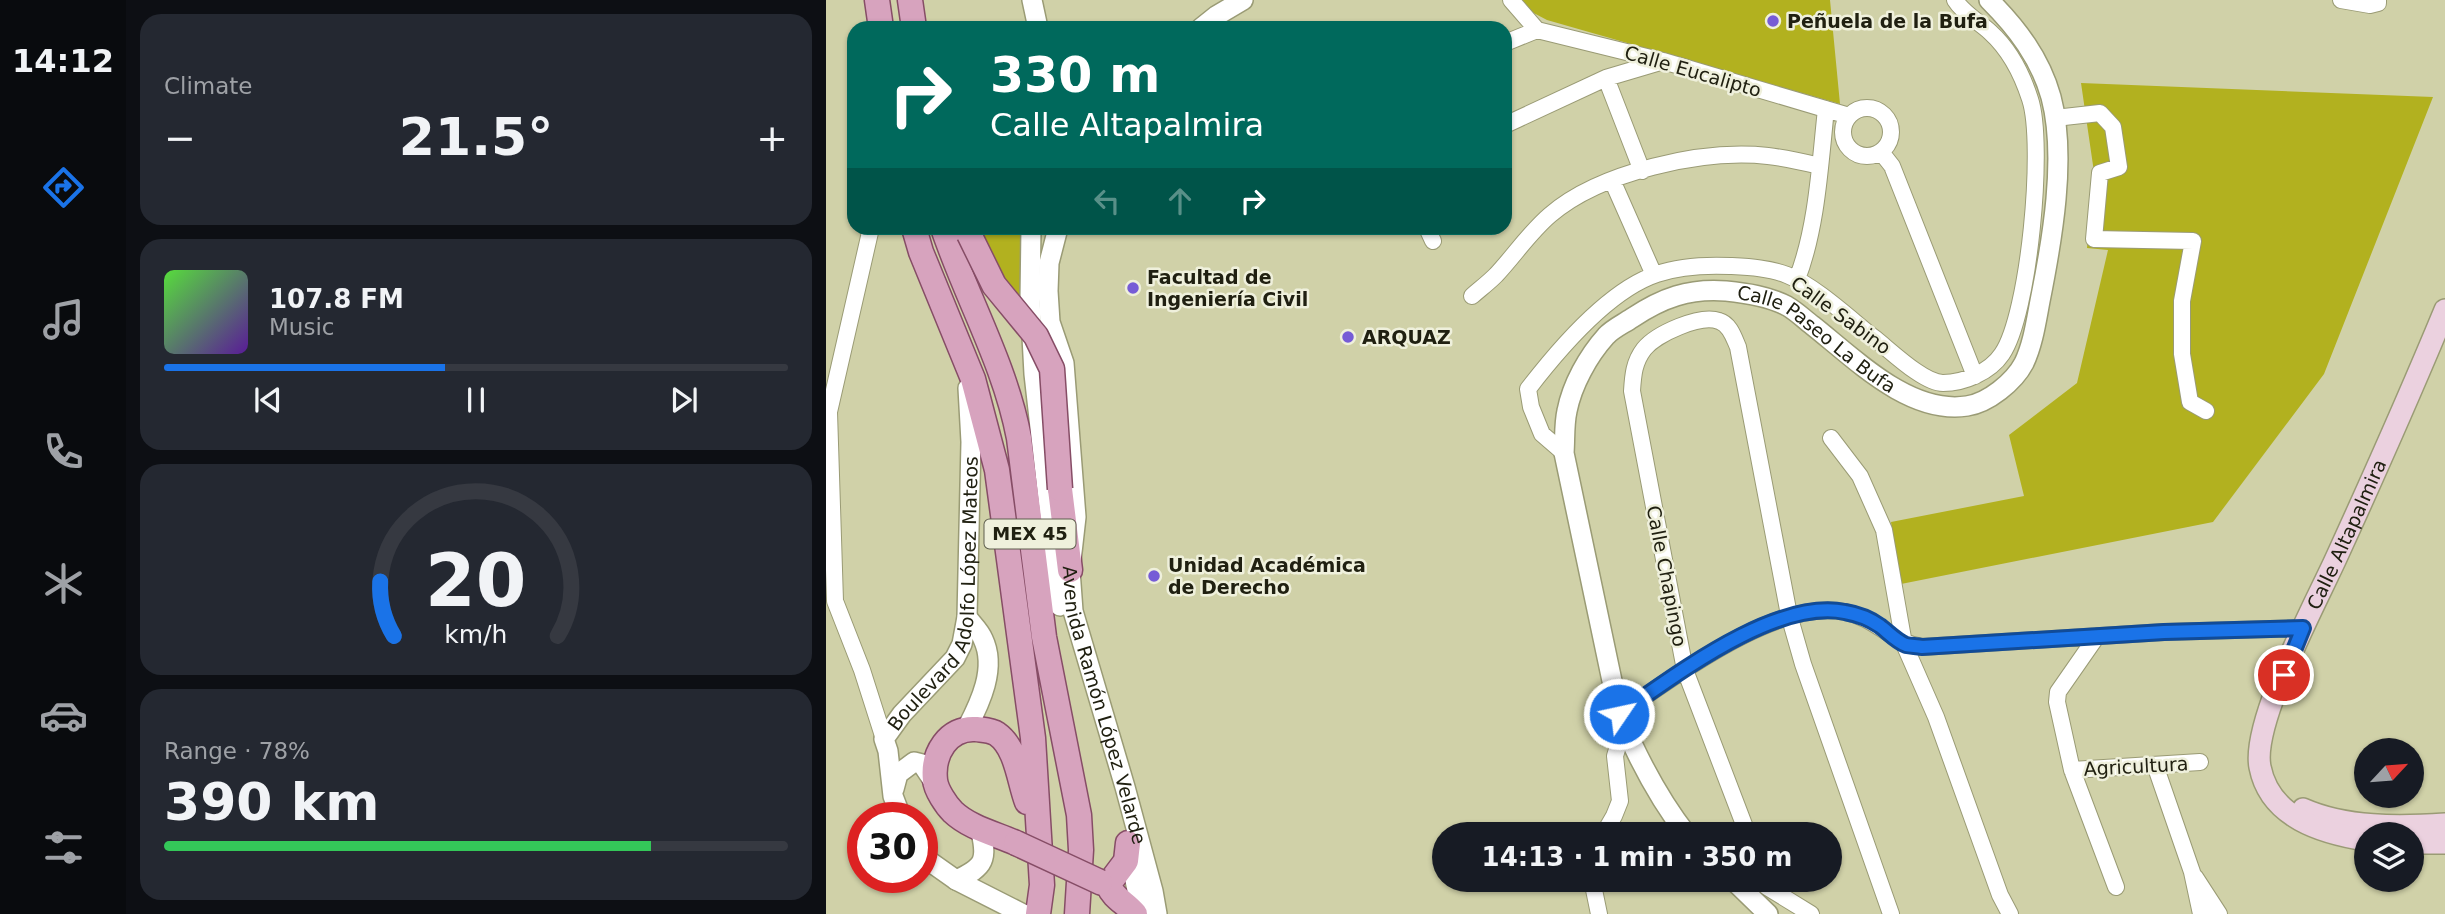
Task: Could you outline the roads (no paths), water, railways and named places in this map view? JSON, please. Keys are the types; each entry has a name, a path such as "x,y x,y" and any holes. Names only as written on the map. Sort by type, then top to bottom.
{"main road":[{"path":"877,0 880,21"},
{"path":"910,0 913,21"},
{"name":"Boulevard Adolfo López Mateos","path":"916,235 974,379 997,470 1033,737 1040,835"},
{"name":"MEX 45","path":"946,235 1013,406 1044,637 1079,815 1077,914"},
{"path":"970,235 994,285 1036,336 1052,369 1060,489 1070,570"},
{"name":"Calle Altapalmira","path":"2275,799 2268,789 2260,766 2260,737 2303,628 2445,310"},
{"path":"1040,835 1006,744 996,733 967,729 946,740 936,758 934,782 953,812 980,828 1104,883 1112,895 1126,904 1142,899"},
{"path":"2275,799 2312,813 2346,821 2395,825 2445,824"},
{"path":"2275,799 2298,819 2335,835 2354,838"},
{"name":"MEX 45","path":"1038,914 1042,885 1040,835"},
{"path":"1104,883 1126,861 1128,843"},
{"path":"2424,843 2445,843"}],"street":[{"path":"1032,0 1036,21"},
{"path":"1039,0 1042,21"},
{"path":"1210,21 1243,0"},
{"path":"1511,0 1537,30 1512,40"},
{"path":"1881,152 1892,166 1975,376 2000,357 2010,338 2019,306 2031,232 2037,140 2032,107 2015,64 2004,46 1955,0"},
{"name":"Calle Paseo La Bufa","path":"1678,822 1656,791 1619,714 1564,453 1567,410 1585,366 1607,335 1673,295 1709,289 1752,293 1787,306 1899,392 1927,404 1954,408 1970,406 1990,398 2023,366 2029,351 2045,275 2053,218 2057,154 2055,118 2043,73 2028,46 1989,0"},
{"path":"2341,0 2370,5 2378,3 2378,0"},
{"name":"Calle Eucalipto","path":"1537,30 1663,61 1849,116"},
{"path":"1512,122 1606,78 1663,61"},
{"path":"1606,78 1642,171"},
{"path":"1797,279 1806,257 1826,109"},
{"path":"1864,109 1879,112 1885,117 1891,131 1887,146 1881,152 1866,156 1852,150 1844,137 1849,116 1864,109"},
{"path":"2055,118 2100,113 2113,127 2119,167 2100,173 2094,239 2193,241 2182,301 2182,354 2190,402 2206,411"},
{"path":"1472,296 1495,276 1549,216 1570,201 1612,180 1675,162 1718,155 1768,156 1820,166"},
{"path":"1612,180 1654,275"},
{"path":"869,235 829,412 835,601 862,670 884,739"},
{"name":"Avenida Ramón López Velarde","path":"1031,235 1034,374 1060,603 1142,899"},
{"name":"Avenida Ramón López Velarde","path":"1056,235 1049,263 1050,322 1064,363 1076,517 1070,570 1073,611 1142,899"},
{"path":"1030,250 1049,263"},
{"name":"Calle Sabino","path":"1564,453 1542,434 1531,407 1528,389 1589,319 1623,292 1654,275 1676,269 1709,265 1751,267 1785,274 1797,279 1920,374 1938,383 1962,382 1975,376"},
{"name":"Calle Chapingo","path":"1743,822 1685,670 1632,391 1634,365 1645,348 1664,333 1705,320 1721,321 1730,329 1738,347 1789,615"},
{"name":"Boulevard Adolfo López Mateos","path":"895,802 884,739 902,713 955,658 967,617 971,442 966,363"},
{"path":"1831,438 1860,476 1884,530 1904,644 1936,717 2000,895 2010,914"},
{"path":"1611,822 1620,801 1615,756 1620,736 1619,714 1685,670 1754,630 1789,615 1826,610 1845,612 1878,625 1904,644 1922,647 2097,636 2303,628"},
{"path":"1789,615 1803,664 1891,914"},
{"path":"967,617 984,639 988,658 986,689 967,729"},
{"path":"2097,636 2058,692 2057,702 2072,770 2116,887"},
{"path":"893,796 898,774 914,762 922,764 934,782"},
{"name":"Agricultura","path":"2072,770 2200,762"},
{"path":"2155,765 2192,872 2202,914"},
{"path":"956,880 976,870 984,858 980,828"},
{"path":"938,867 956,880 1014,910"},
{"path":"2192,872 2219,914"},
{"path":"1594,892 1599,914"},
{"path":"1745,892 1768,914"},
{"path":"1775,892 1811,914"},
{"path":"1142,899 1157,914"},
{"path":"1142,899 1142,914"}],"place":[{"name":"Peñuela de la Bufa","path":"1773,21"},
{"name":"Facultad de Ingeniería Civil","path":"1133,288"},
{"name":"ARQUAZ","path":"1348,337"},
{"name":"Unidad Académica de Derecho","path":"1154,576"}]}
